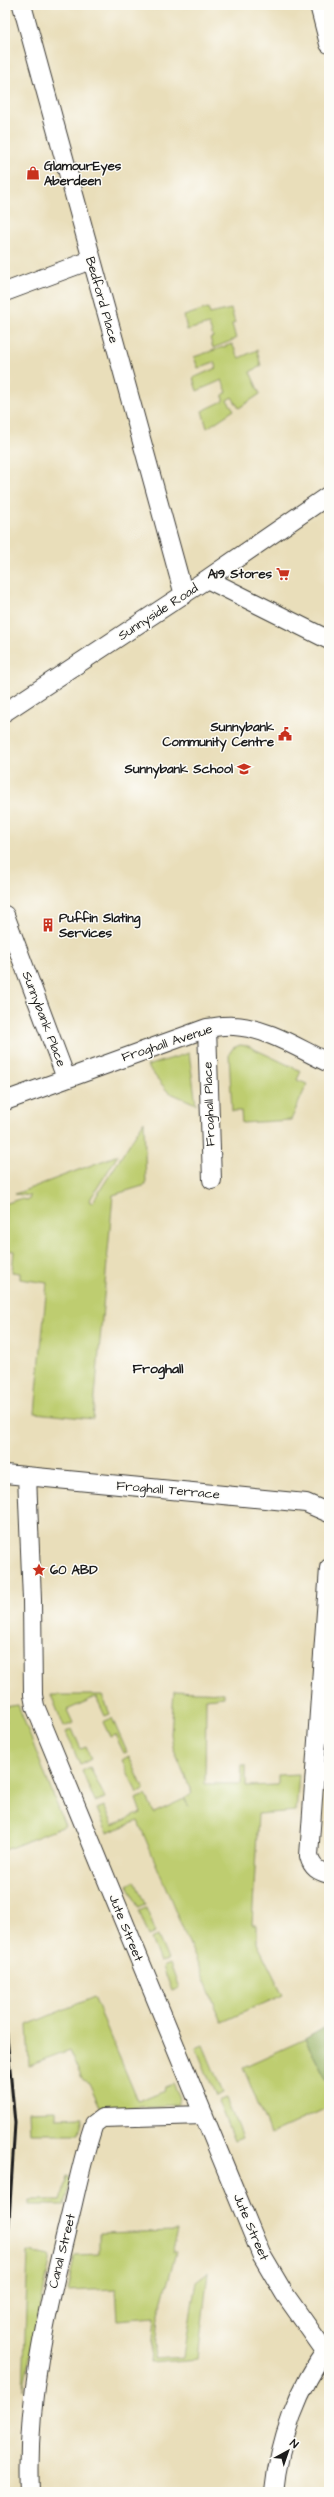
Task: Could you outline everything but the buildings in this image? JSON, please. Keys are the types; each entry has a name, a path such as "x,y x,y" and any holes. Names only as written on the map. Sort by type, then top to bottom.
{"street":[{"name":"Bedford Place","path":"22,5 184,595"},
{"path":"319,5 329,44"},
{"path":"5,292 91,260"},
{"name":"Sunnyside Road","path":"5,712 207,580 329,494"},
{"path":"207,580 329,640"},
{"name":"Sunnybank Place","path":"5,915 66,1078"},
{"name":"Froghall Avenue","path":"5,1101 207,1028 233,1025 253,1028 270,1034 329,1063"},
{"name":"Froghall Place","path":"207,1028 212,1180"},
{"name":"Froghall Terrace","path":"5,1474 306,1503 329,1513"},
{"name":"Jute Street","path":"26,1476 32,1600 33,1688 35,1706 261,2254 284,2293 327,2348"},
{"path":"329,1568 309,1856 312,1865 319,1871 329,1874"},
{"name":"Canal Street","path":"30,2492 31,2410 37,2365 51,2296 94,2124 102,2118 204,2115"},
{"path":"274,2492 277,2462 289,2421 327,2348"}],"green space":[{"path":"208,308 210,314 231,309 235,323 232,324 236,339 213,348 210,338 213,337 209,324 187,330 184,316"},
{"path":"232,344 239,358 257,350 261,366 250,372 260,394 239,408 232,397 227,400 234,410 207,428 202,411 223,401 223,395 227,392 222,380 197,391 193,378 216,368 214,362 198,368 194,357"},
{"path":"240,1045 248,1046 301,1071 297,1080 307,1084 291,1120 242,1123 241,1111 232,1111 229,1054 233,1048"},
{"path":"189,1053 196,1104 168,1092 147,1066"},
{"path":"144,1121 146,1185 113,1195 93,1419 35,1413 47,1283 20,1279 20,1273 12,1272 14,1251 5,1250 5,1204 19,1199 29,1200 30,1196 15,1194 118,1155 89,1201 92,1203"},
{"path":"174,1691 224,1693 224,1697 206,1699 205,1784 241,1784 242,1765 246,1765 246,1786 278,1785 278,1775 299,1774 296,1811 258,1814 252,1925 257,1925 257,1943 283,1995 222,2022 138,1821 107,1833 97,1809 104,1806 113,1825 141,1813 136,1799 146,1795 154,1813 184,1799 189,1807 185,1799 192,1793 173,1747 171,1734"},
{"path":"51,1695 102,1695 110,1714 105,1716 96,1697 67,1710 73,1723 64,1727"},
{"path":"18,1705 65,1826 5,1850 5,1707"},
{"path":"112,1718 127,1752 124,1753 115,1735 110,1737 103,1722"},
{"path":"72,1729 81,1749 86,1747 91,1759 80,1765 66,1732"},
{"path":"129,1756 144,1790 137,1793 122,1760"},
{"path":"90,1767 105,1798 95,1802 82,1771"},
{"path":"135,1881 145,1904 138,1907 128,1885"},
{"path":"146,1908 156,1933 149,1936 139,1911"},
{"path":"158,1936 168,1960 160,1962 151,1939"},
{"path":"170,1964 179,1988 172,1991 163,1967"},
{"path":"94,1997 138,2101 165,2090 164,2088 173,2084 180,2099 177,2105 101,2109 89,2083 82,2079 69,2050 29,2065 27,2025"},
{"path":"329,2025 329,2085 305,2039"},
{"path":"305,2039 329,2085 329,2107 270,2134 243,2067"},
{"path":"203,2045 223,2093 216,2096 196,2048"},
{"path":"226,2098 242,2138 234,2141 218,2101"},
{"path":"56,2110 56,2118 83,2117 79,2134 30,2134 29,2111"},
{"path":"67,2177 72,2178 65,2205 30,2205 30,2200 61,2200"},
{"path":"178,2231 172,2252 176,2252 158,2318 154,2359 184,2357 196,2281 208,2272 198,2359 150,2363 154,2317 118,2320 116,2289 67,2291 75,2255 99,2254 99,2233"},
{"path":"28,2252 51,2256 23,2390"}],"railway":[{"path":"5,2015 15,2123 5,2286"}],"place":[{"name":"GlamourEyes Aberdeen","path":"33,173"},
{"name":"A19 Stores","path":"283,574"},
{"name":"Sunnybank Community Centre","path":"285,734"},
{"name":"Sunnybank School","path":"244,769"},
{"name":"Puffin Slating Services","path":"48,925"},
{"name":"60 ABD","path":"39,1570"}],"district":[{"name":"Froghall","path":"158,1369"}]}
